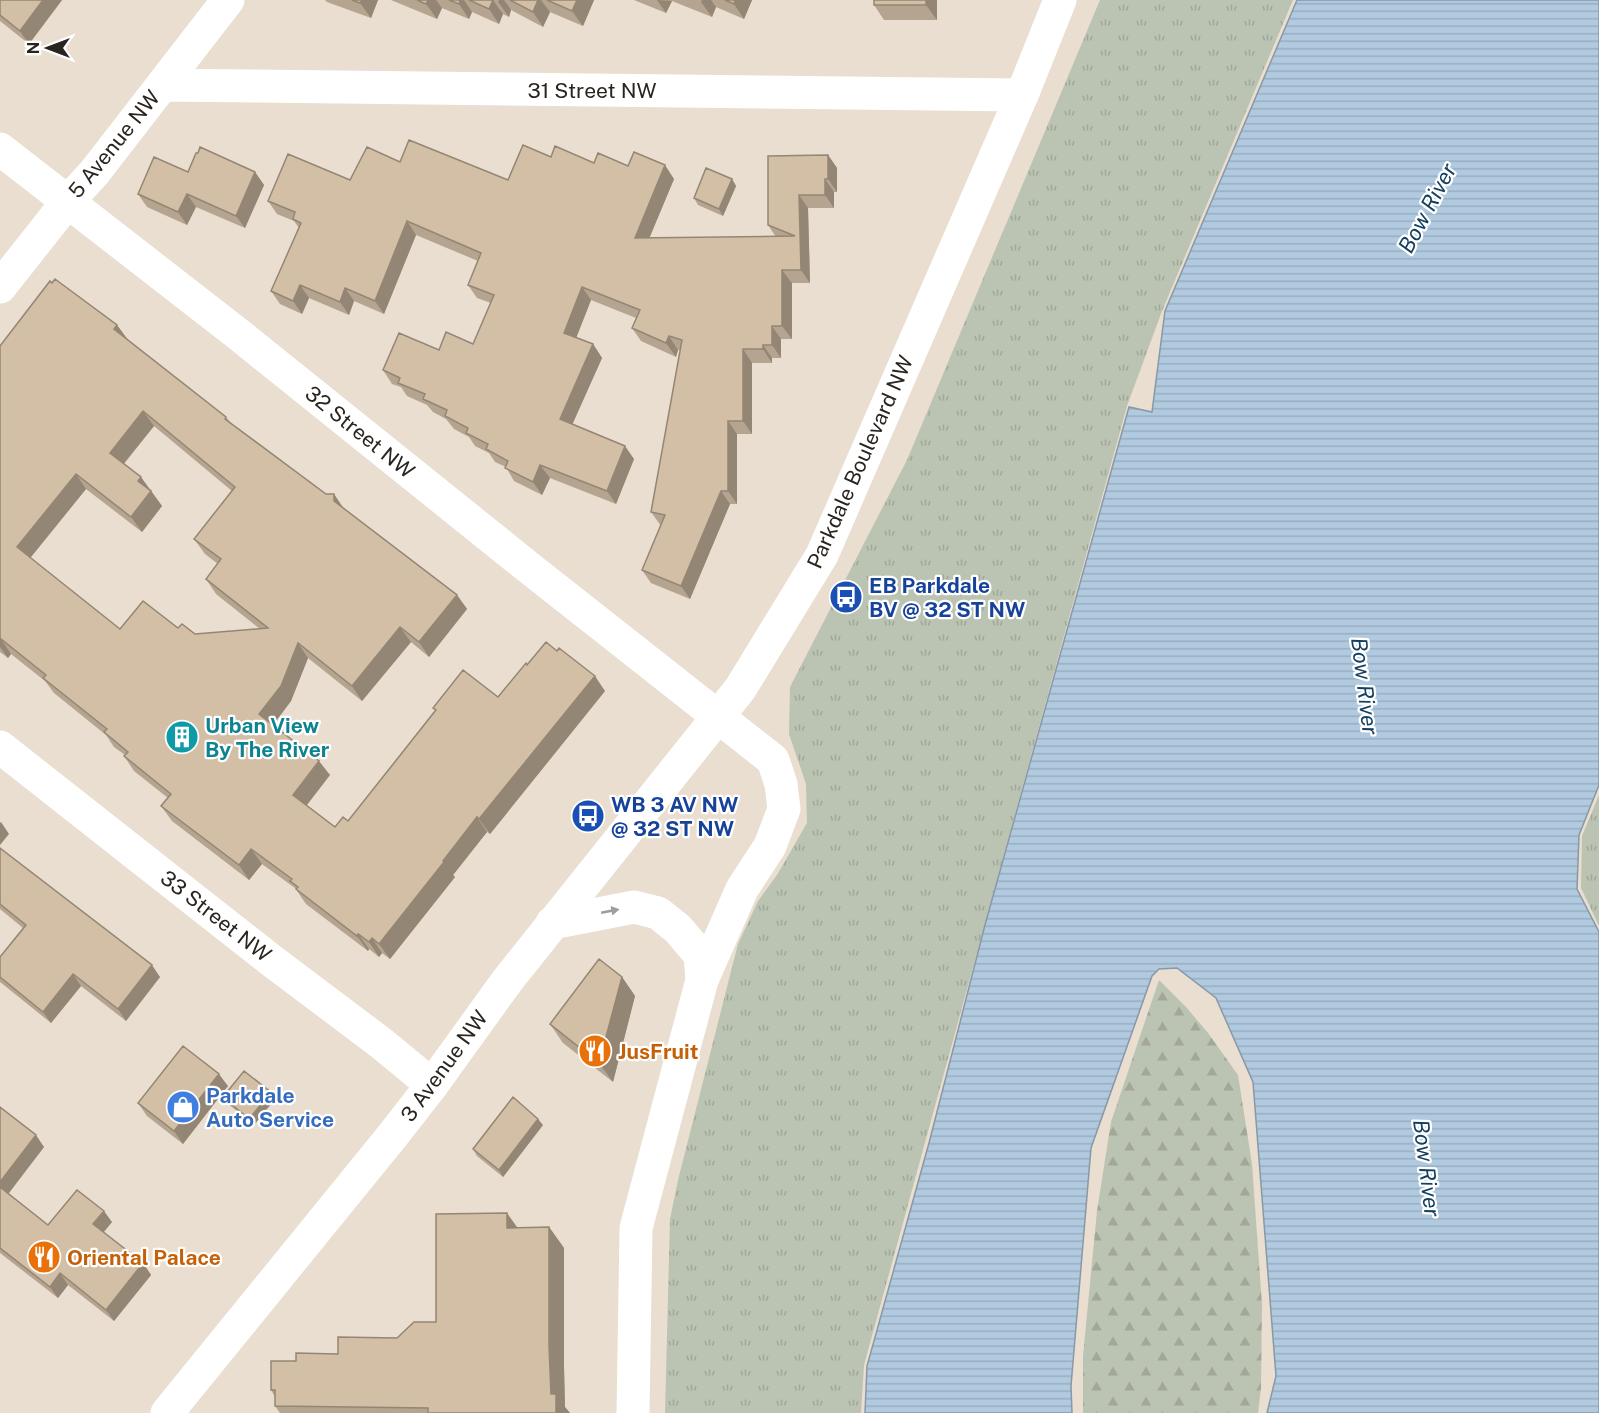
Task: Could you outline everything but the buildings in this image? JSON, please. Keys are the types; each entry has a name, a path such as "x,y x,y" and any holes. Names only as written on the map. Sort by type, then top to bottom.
{"street":[{"name":"5 Avenue NW","path":"0,287 68,201 94,173 228,0"},
{"name":"Parkdale Boulevard NW","path":"718,718 740,688 822,555 1022,95 1060,0"},
{"name":"31 Street NW","path":"162,86 1022,95"},
{"name":"32 Street NW","path":"0,149 718,718"},
{"name":"3 Avenue NW","path":"167,1413 432,1085 552,923 718,718"},
{"path":"633,1413 636,1228 702,980 742,889 770,846 784,809 781,784 772,760 718,718"},
{"name":"33 Street NW","path":"0,747 432,1085"},
{"path":"552,923 634,907 658,913 678,929 700,955 702,980"}],"green space":[{"path":"1100,0 1293,0 1162,311 1127,406 864,1365 861,1413 665,1413 670,1219 678,1180 738,944 758,901 777,875 807,823 806,784 789,734 790,687 907,460"},
{"path":"1599,795 1599,926 1581,888 1582,836"},
{"path":"1159,980 1208,1033 1238,1075 1252,1164 1262,1305 1261,1388 1258,1413 1083,1413 1083,1356 1097,1211 1111,1122"}],"water":[{"name":"Bow River","path":"1297,0 1599,0 1599,785 1579,835 1577,889 1599,932 1599,1413 1267,1413 1276,1376 1253,1082 1216,998 1177,968 1159,969 1152,976 1091,1148 1071,1386 1072,1413 865,1413 867,1366 929,1143 985,925 1129,407 1152,412 1165,311"}],"place":[{"name":"EB Parkdale BV @ 32 ST NW","path":"846,597"},
{"name":"Urban View By The River","path":"182,737"},
{"name":"WB 3 AV NW @ 32 ST NW","path":"588,816"},
{"name":"JusFruit","path":"595,1051"},
{"name":"Parkdale Auto Service","path":"183,1107"},
{"name":"Oriental Palace","path":"44,1257"}]}
